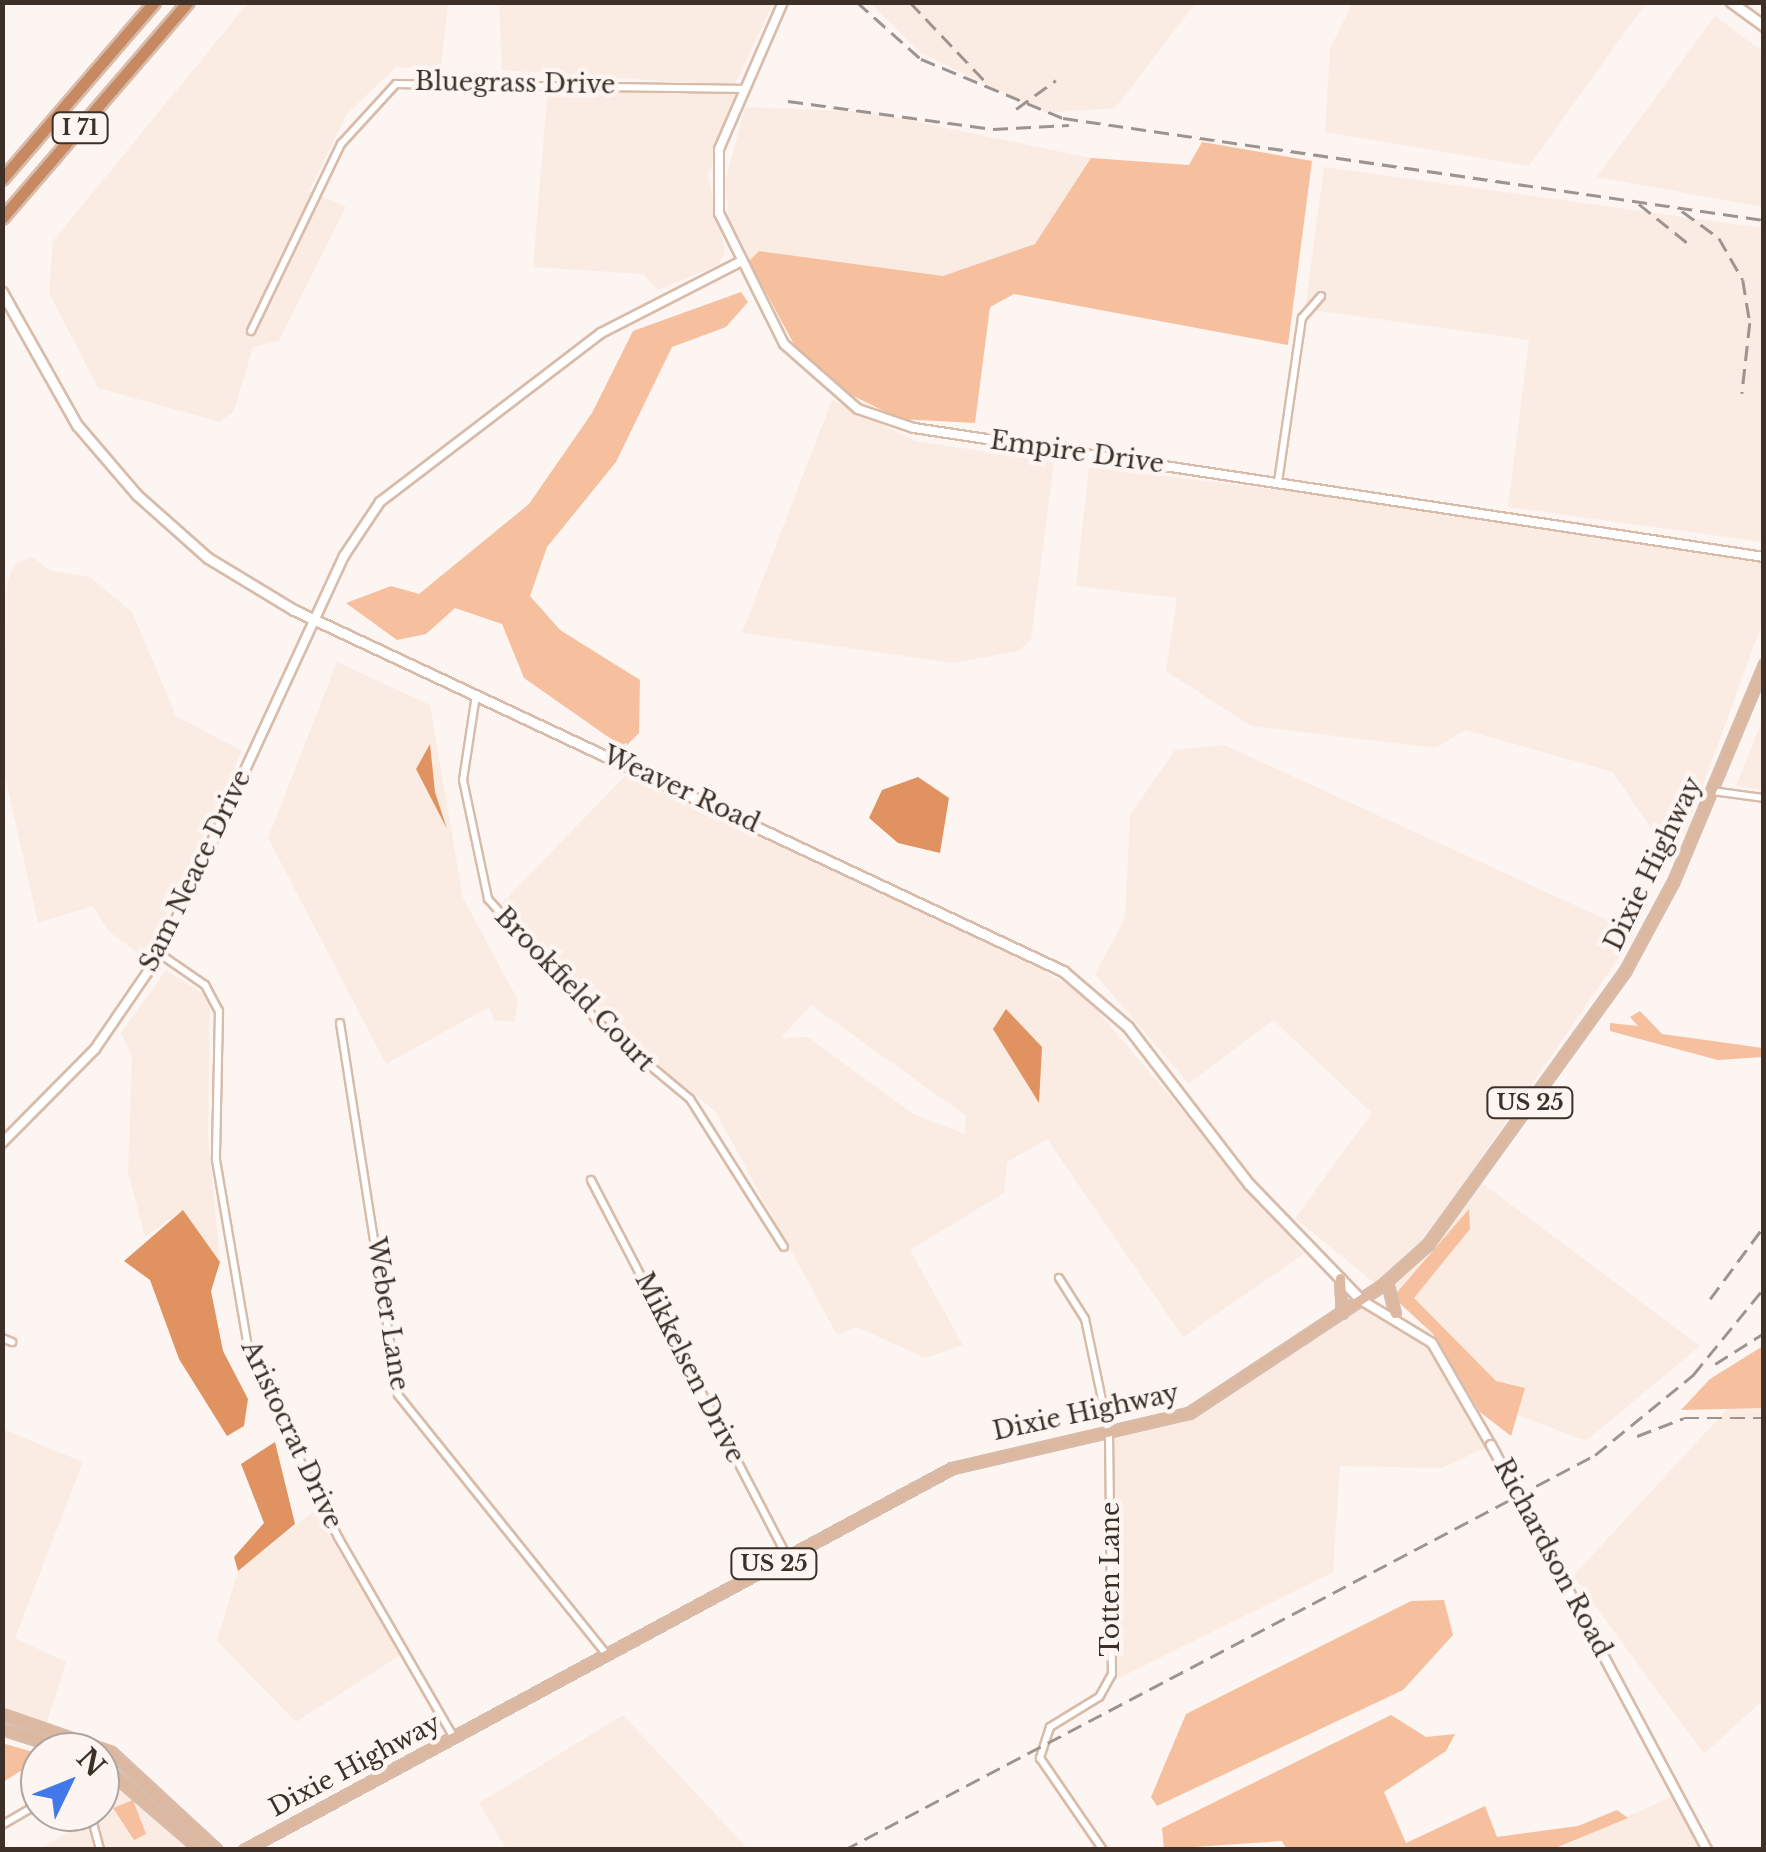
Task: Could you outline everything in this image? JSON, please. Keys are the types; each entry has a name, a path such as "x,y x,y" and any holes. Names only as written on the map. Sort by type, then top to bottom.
{"highway":[{"name":"I 71","path":"2,179 154,2"},
{"name":"I 71","path":"2,218 188,2"}],"main road":[{"path":"1731,2 1764,26"},
{"name":"Weaver Road","path":"2,292 49,386 136,495 238,579 314,619 1063,971 1128,1026 1230,1162 1362,1300"},
{"name":"Dixie Highway","path":"244,1849 972,1460 1109,1432 1200,1406 1387,1281 1428,1244 1625,971 1712,790 1764,664"},
{"path":"1340,1278 1342,1312"},
{"path":"1387,1281 1395,1312"},
{"path":"2,1714 111,1752 217,1850"},
{"path":"120,1780 201,1850"}],"street":[{"name":"Empire Drive","path":"783,2 745,89 716,177 740,262 796,358 873,416 1764,557"},
{"name":"Bluegrass Drive","path":"251,332 342,144 396,84 745,89"},
{"name":"Sam Neace Drive","path":"2,1143 95,1050 160,954 359,530 416,468 601,332 740,262"},
{"path":"1278,482 1304,311 1321,296"},
{"name":"Brookfield Court","path":"476,694 463,780 488,899 600,1024 690,1100 784,1247"},
{"path":"1712,790 1764,798"},
{"name":"Aristocrat Drive","path":"160,954 205,985 219,1011 216,1160 250,1359 332,1525 453,1736"},
{"name":"Weber Lane","path":"340,1023 398,1395 606,1654"},
{"name":"Mikkelsen Drive","path":"591,1180 787,1556"},
{"path":"1059,1278 1085,1320 1109,1432"},
{"name":"Richardson Road","path":"1362,1300 1395,1312 1432,1343 1532,1520 1707,1850"},
{"path":"2,1338 12,1342"},
{"name":"Totten Lane","path":"1103,1850 1040,1758 1050,1726 1111,1682 1109,1432"}],"shaded area":[{"path":"1353,2 1646,3 1529,166 1325,132 1330,49"},
{"path":"248,3 448,3 441,69 396,67 347,114 309,191 346,207 279,341 253,347 234,411 220,422 98,388 49,293 53,241"},
{"path":"499,3 773,3 734,86 502,70"},
{"path":"870,3 1196,3 1115,108 1046,113 921,53"},
{"path":"1715,16 1763,52 1763,207 1597,177"},
{"path":"548,87 736,92 708,176 725,252 718,265 658,290 643,274 533,267"},
{"path":"745,107 869,112 1091,158 1035,244 943,276 759,251 749,261 729,220 725,182"},
{"path":"1202,142 1312,161 1288,345 1014,294 990,307 975,423 900,419 841,390 796,348 749,261 759,251 943,276 1035,244 1091,158 1189,165"},
{"path":"1324,167 1763,228 1763,542 1508,507 1529,340 1305,309"},
{"path":"741,292 748,302 726,327 672,347 616,462 547,547 530,596 560,630 640,680 639,733 624,748 524,678 502,624 455,608 426,634 397,640 346,603 391,586 419,594 529,504 592,413 633,331"},
{"path":"832,400 915,441 1054,462 1031,640 1018,651 953,663 742,633"},
{"path":"1089,467 1488,515 1763,563 1763,621 1685,834 1652,830 1613,772 1465,730 1436,748 1251,726 1166,671 1177,598 1076,586"},
{"path":"31,556 51,571 90,577 132,612 176,716 242,751 146,959 108,931 93,906 38,923 2,763 7,585 13,566"},
{"path":"337,662 430,705 463,898 518,1000 515,1022 494,1020 489,1007 386,1064 268,838"},
{"path":"1763,718 1763,790 1736,786"},
{"path":"430,744 435,792 447,829 416,769"},
{"path":"1224,745 1636,933 1470,1174 1700,1346 1586,1441 1475,1399 1433,1331 1295,1218 1372,1113 1273,1020 1189,1084 1095,974 1125,918 1130,815 1175,750"},
{"path":"626,775 1005,947 1084,995 1304,1254 1183,1337 1047,1139 1007,1162 1004,1193 910,1250 963,1345 925,1358 857,1327 837,1335 715,1111 648,1057 500,905","holes":["811,1005 965,1115 965,1134 913,1114 808,1037 781,1038"]},
{"path":"918,777 949,798 940,853 898,843 869,818 882,790"},
{"path":"166,970 210,998 208,1139 220,1262 183,1210 145,1237 128,1172 132,1058 121,1033"},
{"path":"1006,1009 1042,1047 1039,1103 993,1029"},
{"path":"1640,1011 1662,1034 1763,1048 1763,1057 1718,1060 1610,1031 1610,1023 1638,1026 1630,1017"},
{"path":"1469,1209 1470,1229 1414,1298 1496,1381 1525,1388 1511,1436 1480,1412 1433,1334 1393,1297"},
{"path":"183,1210 220,1262 211,1291 223,1351 248,1399 244,1426 227,1436 179,1359 150,1280 124,1261"},
{"path":"1361,1300 1432,1343 1491,1445 1442,1468 1340,1466 1333,1572 1111,1682 1109,1433 1189,1413"},
{"path":"1763,1346 1763,1408 1681,1410 1710,1379"},
{"path":"1730,1406 1763,1408 1763,1700 1704,1754 1573,1576"},
{"path":"2,1429 83,1462 15,1638 66,1662 44,1732 20,1734 3,1729"},
{"path":"275,1442 295,1524 238,1571 234,1557 264,1523 241,1464"},
{"path":"314,1511 402,1654 296,1722 217,1641 238,1571"},
{"path":"1444,1600 1453,1635 1403,1690 1157,1806 1151,1797 1186,1714 1411,1601"},
{"path":"623,1715 748,1849 506,1849 479,1803"},
{"path":"1391,1715 1426,1737 1455,1734 1446,1751 1384,1792 1406,1843 1485,1806 1497,1837 1578,1826 1617,1810 1628,1818 1553,1849 1287,1850 1282,1841 1164,1849 1162,1828"},
{"path":"2,1743 20,1748 20,1771 3,1782"},
{"path":"120,1777 148,1797 200,1849 39,1850 68,1832 120,1832"},
{"path":"1678,1794 1705,1846 1698,1850 1553,1850"},
{"path":"133,1800 146,1834 134,1840 120,1819 120,1805"}],"railway":[{"path":"857,2 921,59 1063,118 1764,220"},
{"path":"910,2 986,82"},
{"path":"1016,109 1056,80"},
{"path":"788,101 993,129 1069,125"},
{"path":"1639,204 1689,244"},
{"path":"1682,211 1719,238 1743,280 1750,323 1742,394"},
{"path":"1710,1299 1764,1226"},
{"path":"844,1850 1595,1455 1693,1375 1764,1288"},
{"path":"1715,1364 1764,1333"},
{"path":"1637,1436 1684,1418 1764,1418"}]}
